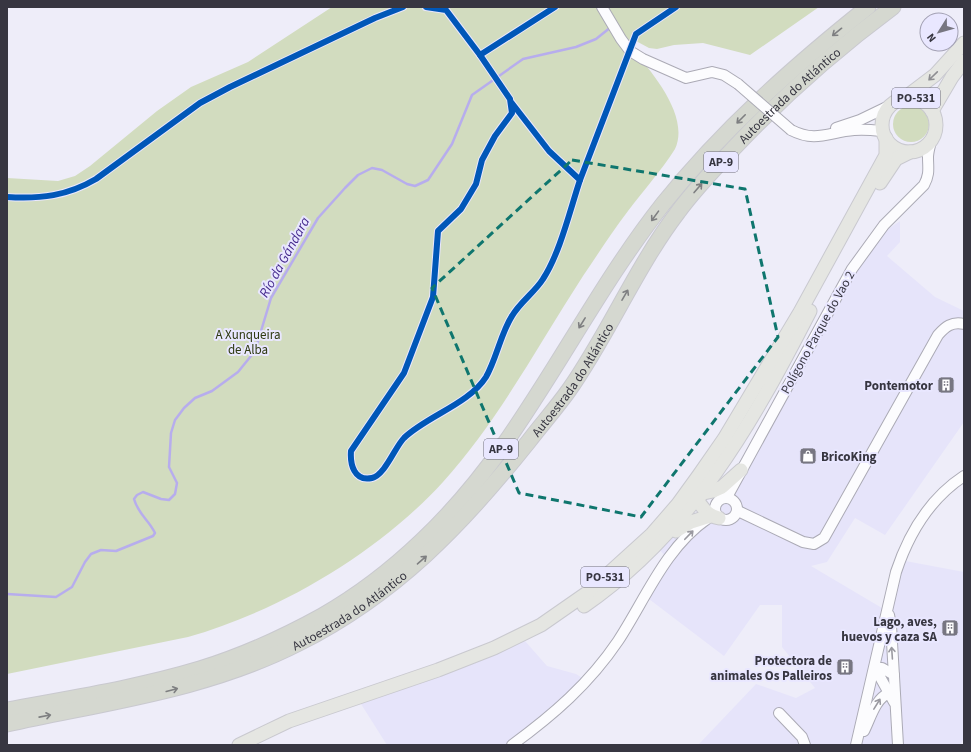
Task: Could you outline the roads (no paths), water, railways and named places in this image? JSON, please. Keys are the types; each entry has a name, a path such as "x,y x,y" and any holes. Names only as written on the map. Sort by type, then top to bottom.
{"highway":[{"name":"Autoestrada do Atlántico","path":"7,710 138,684 200,669 242,654 324,615 357,594 389,568 420,542 448,513 490,464 524,416 612,276 664,204 721,139 769,91 816,49 868,7"},
{"name":"Autoestrada do Atlántico","path":"7,724 156,694 240,669 277,654 325,629 394,583 443,540 490,490 570,389 642,265 678,211 717,166 803,79 855,35 893,7"}],"main road":[{"name":"PO-531","path":"239,745 289,721 438,670 518,637 558,615 587,593 652,534 678,504 724,439 800,312 886,155 883,118 889,106 906,97 935,75 964,43"},
{"name":"PO-531","path":"932,110 952,77 964,61"},
{"name":"PO-531","path":"253,745 305,723 476,663 525,641 567,617 594,598 657,542 701,493 735,445 888,170 896,159 926,146 931,141 936,126 932,110 921,100 906,97"},
{"path":"884,135 896,148 912,152"},
{"path":"714,517 698,501 704,483 734,439 762,384 822,281 831,262 836,246"},
{"path":"701,493 713,491 722,486 741,470"},
{"path":"624,559 644,550 690,522 714,517"}],"street":[{"path":"602,7 630,51 643,59 686,78 712,72 724,75 738,84 791,130 803,136 825,136 854,130 884,135"},
{"path":"812,137 860,120 889,106"},
{"path":"926,182 931,141"},
{"path":"912,152 922,158 926,182"},
{"name":"Polígono Parque do Vao 2","path":"727,497 852,269 884,225 921,190 926,182"},
{"path":"738,511 803,542 814,544 824,538 938,335 947,325 960,323 964,324"},
{"path":"857,745 896,572 904,547 916,525 929,508 947,489 964,476"},
{"path":"714,517 716,505 720,499 727,497 737,503 738,511"},
{"path":"512,745 541,724 591,678 618,641 668,558 692,532 714,517 730,519 738,511"},
{"path":"657,542 668,558"},
{"path":"888,611 891,625 898,745"},
{"path":"875,668 882,668 894,675"},
{"path":"875,668 895,706"},
{"path":"857,745 876,705 883,696 889,693"},
{"path":"779,713 802,737 805,745"}],"waterway":[{"name":"Río da Gándara","path":"7,594 56,597 72,587 85,562 91,554 101,550 116,551 153,536 155,533 138,509 134,499 137,495 143,492 161,499 169,500 175,494 177,483 169,467 171,433 175,420 184,408 195,398 212,391 238,372 255,351 271,298 318,218 358,175 372,168 382,170 407,184 415,186 428,180 452,144 472,95 523,59 576,47 596,39 611,27"}],"place":[{"name":"Pontemotor","path":"946,385"},
{"name":"BricoKing","path":"808,456"},
{"name":"Lago, aves, huevos y caza SA","path":"950,628"},
{"name":"Protectora de animales Os Palleiros","path":"845,667"}],"park label":[{"name":"A Xunqueira de Alba","path":"248,342"}]}
